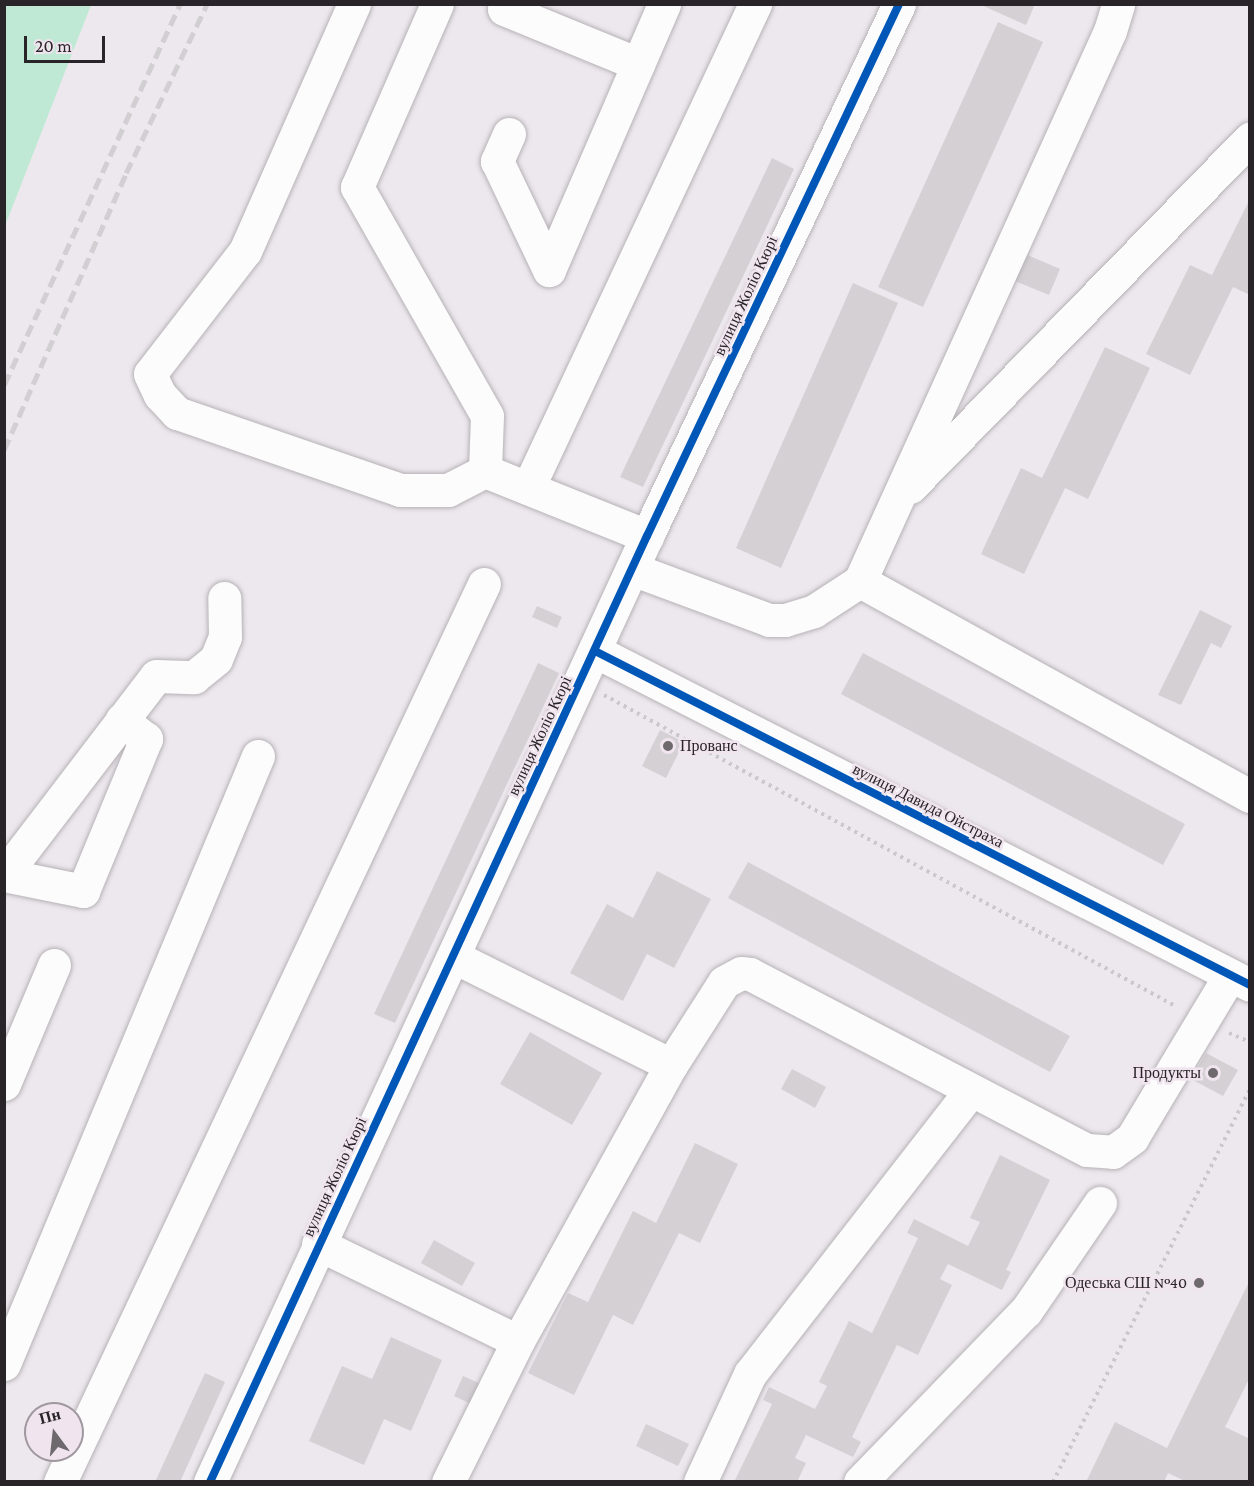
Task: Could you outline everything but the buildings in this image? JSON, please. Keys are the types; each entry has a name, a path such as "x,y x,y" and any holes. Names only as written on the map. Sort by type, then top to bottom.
{"street":[{"path":"354,4 245,251 150,374 160,396 177,413 399,490 448,490 485,471 647,536"},
{"path":"438,4 357,187 487,417 485,471"},
{"path":"506,4 504,9 638,64"},
{"path":"509,134 497,161 549,270 664,4"},
{"path":"528,488 755,4"},
{"name":"вулиця Жоліо Кюрі","path":"210,1482 647,536 899,4"},
{"path":"632,569 769,620 799,617 860,581 1110,31 1118,4"},
{"path":"894,503 1250,138"},
{"path":"860,581 1249,794"},
{"path":"60,1482 484,585"},
{"path":"122,720 146,739 83,891 4,875 122,720 156,676 194,677 216,659 225,637 224,598"},
{"name":"вулиця Давида Ойстраха","path":"595,651 1240,980"},
{"path":"4,1364 258,756"},
{"path":"454,957 671,1065"},
{"path":"4,1084 54,965"},
{"path":"448,1482 518,1341 671,1065 724,982 741,973 750,974 970,1091 1087,1150 1113,1152 1132,1138 1203,1021 1240,980"},
{"path":"700,1482 750,1374 970,1091"},
{"path":"860,1482 1026,1311 1101,1203"},
{"path":"318,1244 518,1341"}],"path":[{"path":"580,681 1203,1021 1250,1042"},
{"path":"1053,1482 1250,1089"}],"green space":[{"path":"4,5 91,5 5,226"}],"railway":[{"path":"4,385 180,4"},
{"path":"4,450 126,173 207,4"}],"cycle path":[{"path":"210,1482 647,536 899,4"},
{"path":"595,651 1250,985"}],"place":[{"name":"Прованс","path":"668,746"},
{"name":"Продукты","path":"1213,1073"},
{"name":"Одеська СШ №40","path":"1199,1283"}]}
